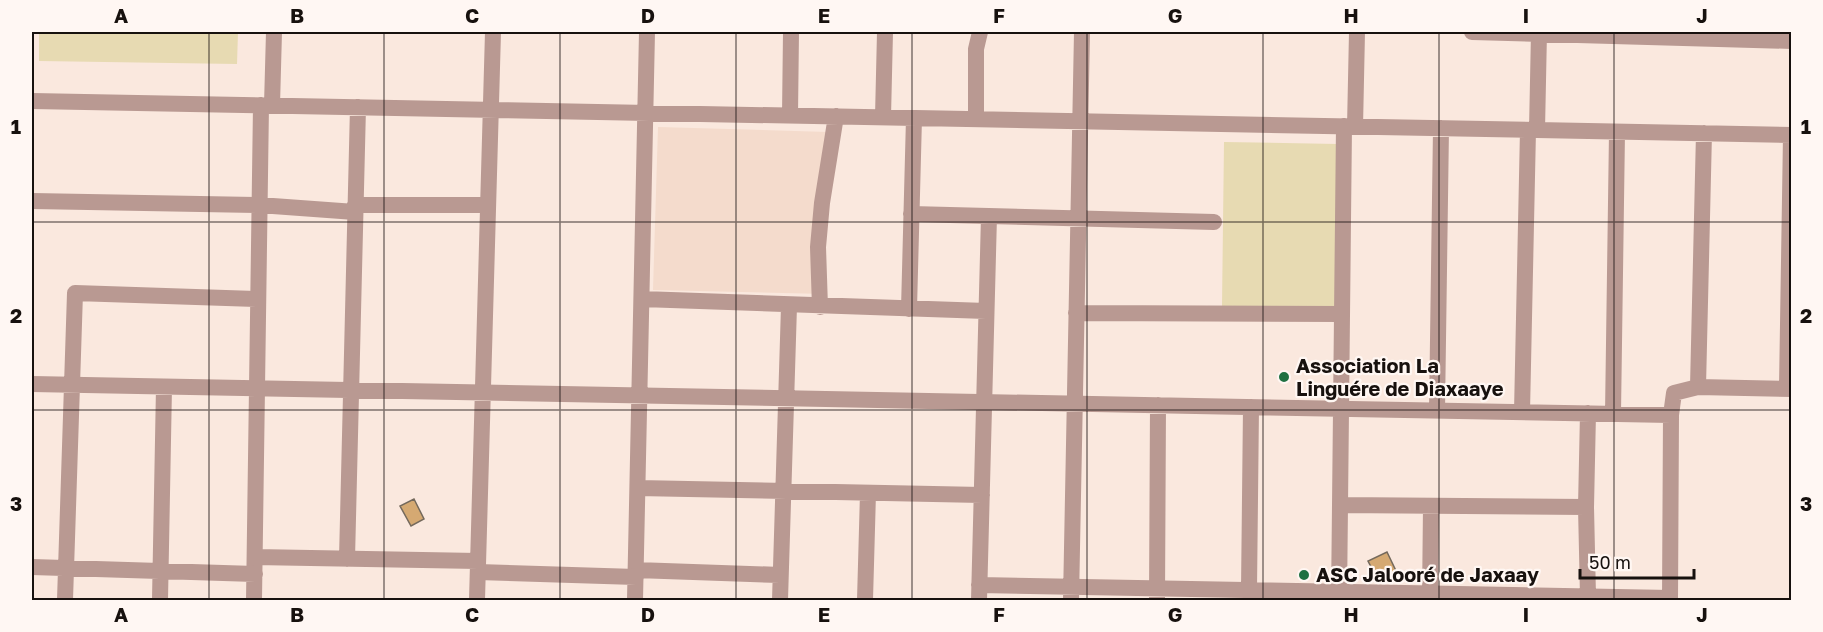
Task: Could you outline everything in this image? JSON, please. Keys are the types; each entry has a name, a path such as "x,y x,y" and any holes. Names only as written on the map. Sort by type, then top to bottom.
{"street":[{"path":"254,600 259,206 274,32"},
{"path":"477,600 492,32"},
{"path":"635,600 647,32"},
{"path":"790,116 792,32"},
{"path":"883,117 885,32"},
{"path":"976,119 976,49 980,32"},
{"path":"1071,594 1082,32"},
{"path":"1339,596 1342,314 1350,126 1357,32"},
{"path":"1472,32 1635,34 1791,41"},
{"path":"1522,412 1532,130 1539,33"},
{"path":"32,100 1791,135 1789,389 1698,387 1674,393 1671,415 1670,599 1588,596 1520,598 1339,596 1249,590 1157,594 979,593 989,216"},
{"path":"347,558 358,107"},
{"path":"820,307 819,236 836,116"},
{"path":"909,309 914,118"},
{"path":"1437,411 1441,128"},
{"path":"1613,414 1617,132"},
{"path":"1698,387 1704,133"},
{"path":"32,201 355,209 488,206"},
{"path":"911,214 1214,222"},
{"path":"65,600 75,293 258,298"},
{"path":"642,299 789,306 986,311"},
{"path":"780,600 789,306"},
{"path":"1076,313 1342,314"},
{"path":"32,384 1671,415"},
{"path":"160,600 164,387"},
{"path":"1157,594 1158,405"},
{"path":"1249,590 1251,407"},
{"path":"1588,413 1586,507 1588,596"},
{"path":"638,488 982,495"},
{"path":"865,600 868,493"},
{"path":"1340,505 1586,507"},
{"path":"1430,597 1431,506"},
{"path":"32,567 160,571 347,558 636,574 780,575"}],"shaded area":[{"path":"39,32 238,32 237,64 39,61"},
{"path":"658,127 828,132 825,294 653,290"},
{"path":"1224,142 1338,144 1336,308 1222,306"}],"building":[{"path":"414,499 424,519 411,526 400,506"},
{"path":"1387,552 1397,573 1379,582 1368,561"}],"place":[{"name":"Association La Linguére de Diaxaaye","path":"1284,377"},
{"name":"ASC Jalooré de Jaxaay","path":"1304,575"}]}
